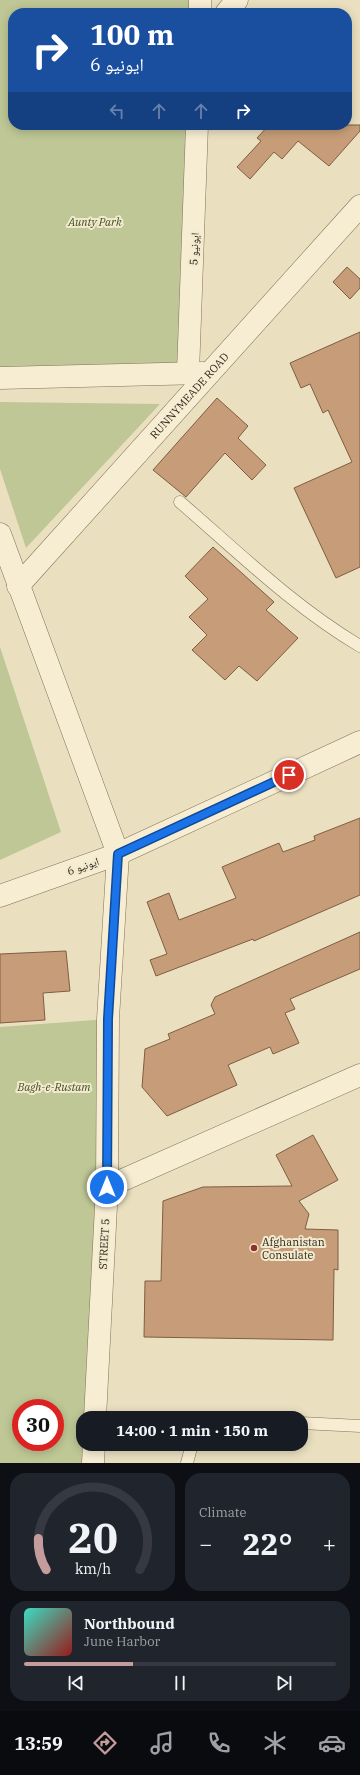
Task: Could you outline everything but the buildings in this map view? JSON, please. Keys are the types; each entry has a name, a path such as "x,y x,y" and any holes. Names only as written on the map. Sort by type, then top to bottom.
{"street":[{"path":"230,8 237,0"},
{"name":"ایونیو 5","path":"188,373 197,130"},
{"name":"RUNNYMEADE ROAD","path":"18,586 360,206"},
{"path":"0,378 210,373"},
{"path":"0,534 118,854"},
{"name":"ایونیو 6","path":"0,896 118,854 360,742"},
{"name":"STREET 5","path":"95,1411 107,1187 108,1019 118,854"},
{"path":"107,1187 360,1075"},
{"path":"93,1463 94,1451"}],"lane":[{"path":"180,502 292,599 333,630 360,646"},
{"path":"308,1423 360,1426"},
{"path":"187,1463 190,1451"}],"green space":[{"name":"Aunty Park","path":"0,0 195,0 195,8 8,8 8,130 193,130 188,373 0,378"},
{"path":"0,402 160,404 26,548 0,469"},
{"path":"0,647 61,832 0,860"},
{"name":"Bagh-e-Rustam","path":"108,1019 96,1411 76,1411 76,1451 87,1451 94,1463 0,1463 0,1027"}],"place":[{"name":"Afghanistan Consulate","path":"254,1248"}],"route":[{"path":"107,1187 108,1019 118,854 289,775"}]}
